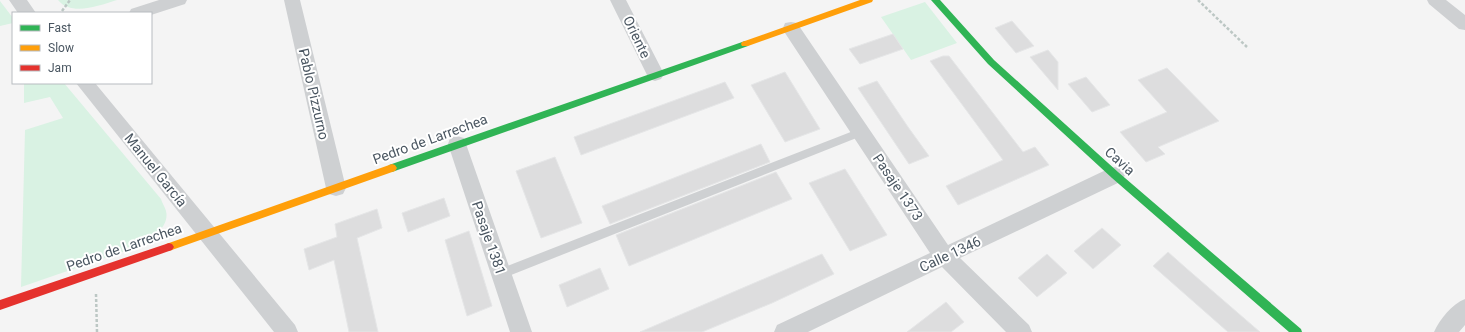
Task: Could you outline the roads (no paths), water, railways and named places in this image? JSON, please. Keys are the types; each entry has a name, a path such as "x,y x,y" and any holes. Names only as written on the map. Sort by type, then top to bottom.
{"street":[{"path":"18,0 27,12"},
{"path":"139,12 179,0"},
{"name":"Pablo Pizzurno","path":"292,0 336,188"},
{"name":"Oriente","path":"618,0 655,74"},
{"name":"Pedro de Larrechea","path":"0,305 95,271 207,234 655,74 792,28 869,0"},
{"name":"Cavia","path":"935,0 991,62 1115,175 1297,332"},
{"path":"1435,0 1465,24"},
{"name":"Pasaje 1373","path":"792,28 944,256 1021,332"},
{"name":"Manuel García","path":"86,84 287,332"},
{"name":"Pasaje 1381","path":"457,144 521,332"},
{"name":"Calle 1346","path":"785,332 1115,175"},
{"path":"1445,332 1465,309"}],"lane":[{"path":"501,274 861,132"}]}
